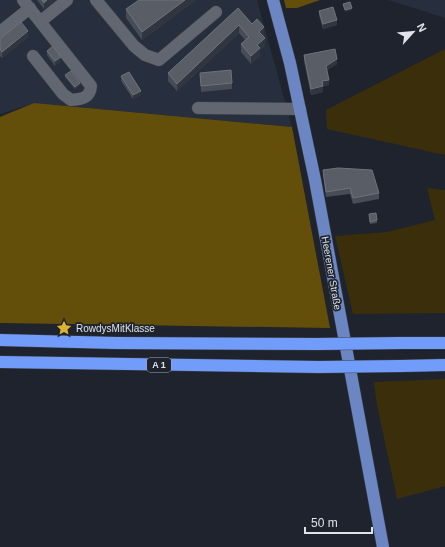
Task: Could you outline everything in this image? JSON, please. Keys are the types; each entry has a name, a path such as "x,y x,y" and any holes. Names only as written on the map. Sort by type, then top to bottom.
{"highway":[{"path":"0,340 318,344 445,343"},
{"name":"A 1","path":"0,362 318,367 445,365"}],"main road":[{"name":"Heerener Straße","path":"273,0 290,63 315,180 383,547"}],"lane":[{"path":"41,21 67,0"},
{"path":"96,0 134,46 145,55 159,60 216,12"},
{"path":"0,32 27,4 91,86 88,95 83,99 71,100 63,94 33,56"},
{"path":"198,108 300,109"}],"shaded area":[{"path":"0,0 257,0 292,127 34,103 0,114"},
{"path":"284,0 320,0 297,8 286,8"},
{"path":"388,0 445,0 445,18"},
{"path":"445,49 445,155 327,129 326,110"},
{"path":"34,103 292,127 330,328 0,323 0,117"},
{"path":"427,188 445,190 445,313 353,314 335,236 387,232 435,220"},
{"path":"445,379 445,486 397,499 376,400 374,382"}],"building":[{"path":"139,0 185,0 142,32 126,9"},
{"path":"350,2 352,8 345,10 343,4"},
{"path":"333,7 337,20 323,24 319,11"},
{"path":"238,8 252,24 257,19 264,27 259,32 265,38 257,45 260,48 251,56 241,44 249,37 239,25 177,84 168,73"},
{"path":"21,22 28,31 2,52 0,49 0,39"},
{"path":"53,46 61,57 55,61 47,51"},
{"path":"335,49 337,59 326,66 329,80 322,81 323,86 311,89 304,55"},
{"path":"231,70 232,83 201,86 200,73"},
{"path":"71,71 80,83 75,87 65,75"},
{"path":"129,72 141,91 133,95 121,76"},
{"path":"338,168 372,170 379,193 353,198 350,188 326,192 323,170"},
{"path":"376,213 377,220 370,222 369,214"}],"place":[{"name":"RowdysMitKlasse","path":"64,328"}]}
